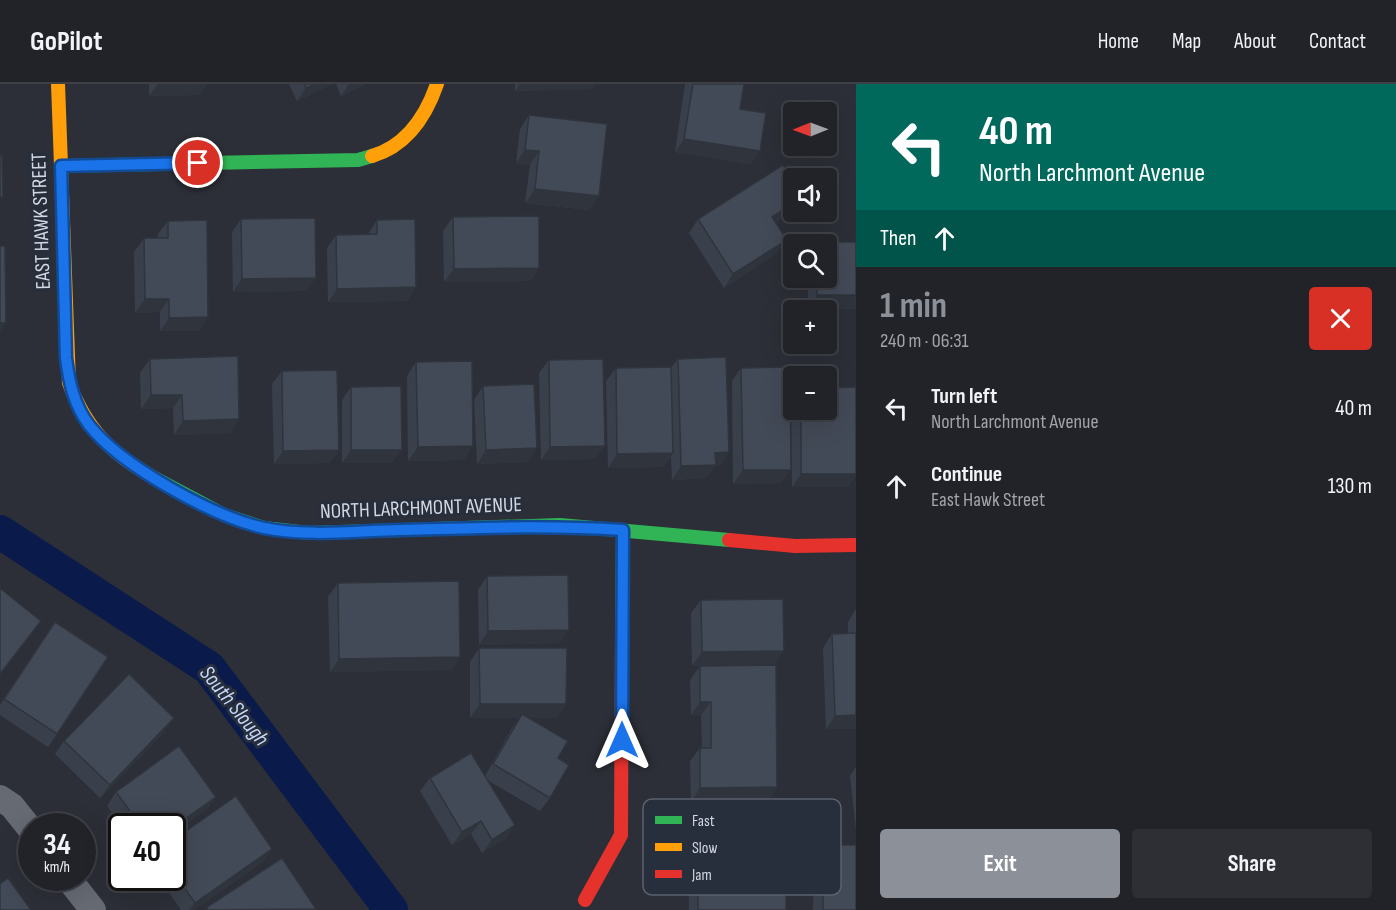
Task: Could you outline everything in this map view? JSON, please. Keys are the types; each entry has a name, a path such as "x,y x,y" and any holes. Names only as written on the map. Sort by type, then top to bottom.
{"street":[{"name":"EAST HAWK STREET","path":"58,84 66,358"},
{"path":"61,166 358,160 391,149 415,126 432,101 437,84"},
{"name":"NORTH LARCHMONT AVENUE","path":"66,358 69,383 77,404 88,424 108,447 153,477 224,515 264,528 309,532 560,525 795,546 856,545"},
{"path":"585,900 621,835 623,530"},
{"path":"0,798 18,814"},
{"path":"78,891 93,910"}],"building":[{"path":"693,84 744,84 740,109 766,113 760,151 684,139"},
{"path":"529,115 607,124 599,196 535,189 539,151 525,150"},
{"path":"0,155 2,155 3,197 0,197"},
{"path":"783,165 785,168 783,168 783,210 772,217 783,234 783,243 733,274 698,219"},
{"path":"539,216 539,268 454,269 453,217"},
{"path":"315,218 316,278 242,279 241,219"},
{"path":"415,219 416,287 337,289 336,235 377,234 377,220"},
{"path":"207,220 208,317 169,318 169,299 145,299 144,238 168,238 168,221"},
{"path":"837,242 856,242 856,295 817,295 817,288 837,288"},
{"path":"0,246 5,246 6,323 0,323"},
{"path":"238,356 239,419 183,421 182,395 151,395 150,359"},
{"path":"726,357 729,452 715,453 716,465 681,466 678,359"},
{"path":"603,359 605,446 550,447 549,360"},
{"path":"472,361 473,446 418,447 416,362"},
{"path":"671,367 673,453 617,454 616,368"},
{"path":"783,367 783,420 791,420 791,470 743,470 741,368"},
{"path":"337,370 339,450 283,451 282,371"},
{"path":"534,384 537,448 486,450 483,386"},
{"path":"401,386 402,450 351,450 351,387"},
{"path":"856,387 856,474 801,474 801,420 837,420 837,388"},
{"path":"568,575 569,630 488,631 487,576"},
{"path":"459,581 460,657 339,659 338,583"},
{"path":"0,588 41,621 0,674"},
{"path":"783,599 784,651 702,652 701,600"},
{"path":"55,622 108,657 57,734 4,699"},
{"path":"856,633 856,715 835,716 832,634"},
{"path":"479,648 567,648 566,704 480,704"},
{"path":"776,665 777,787 700,788 700,748 711,748 711,702 700,702 700,666"},
{"path":"129,674 174,718 110,785 64,741"},
{"path":"522,714 568,741 558,758 569,765 550,798 493,764"},
{"path":"179,746 216,797 186,818 186,813 131,813 116,792"},
{"path":"471,753 515,825 492,840 481,821 462,832 430,778"},
{"path":"236,796 272,849 195,903 186,890 186,831"},
{"path":"841,845 856,845 856,910 823,910 823,895 841,895"},
{"path":"282,858 316,909 208,910 207,907"},
{"path":"8,878 31,910 0,910 0,884"},
{"path":"698,895 786,895 786,910 698,910"}],"waterway":[{"name":"South Slough","path":"0,532 209,668 391,910"}],"traffic: fast":[{"path":"61,166 358,160 372,156"},
{"path":"156,479 224,515 264,528 309,533 560,525 729,540"},
{"path":"622,622 623,530"}],"traffic: slow":[{"path":"58,84 69,383 84,415 103,440 126,460 156,479"},
{"path":"372,156 395,145 405,137 421,118 437,84"}],"traffic: jam":[{"path":"729,540 795,546 856,545"},
{"path":"585,900 621,835 622,622"}],"route":[{"path":"198,163 61,166 66,358 69,383 88,424 108,447 153,477 224,515 264,528 309,532 560,525 623,530 622,740"}]}
